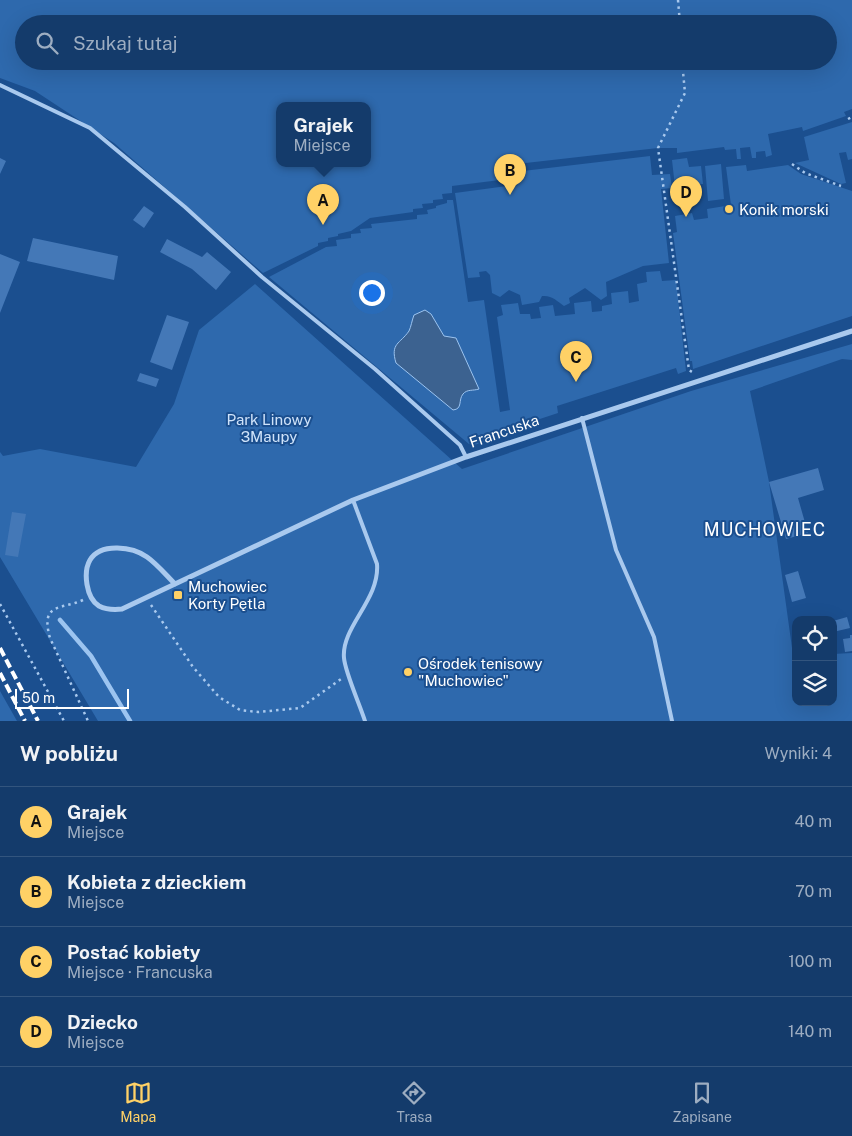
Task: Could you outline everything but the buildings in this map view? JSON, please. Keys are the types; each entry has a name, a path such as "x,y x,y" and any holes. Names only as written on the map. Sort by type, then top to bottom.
{"street":[{"name":"Francuska","path":"91,594 98,605 112,610 122,609 353,500 466,457 852,331"},
{"path":"91,594 87,584 90,559 111,548 125,548 148,557 175,584"}],"lane":[{"path":"0,86 90,128 185,207 262,277 375,369 460,445 466,457"},
{"path":"582,418 616,550 654,637 672,721"},
{"path":"353,500 377,564 378,575 376,585 348,638 344,657 365,721"}],"path":[{"path":"678,0 679,15"},
{"path":"683,70 685,93 658,148 689,370"},
{"path":"848,120 852,117"},
{"path":"792,164 805,173 841,186"},
{"path":"88,721 50,638 47,625 49,615 54,609 69,603 81,602 91,594"},
{"path":"146,597 193,667 219,697 240,710 258,712 300,708 350,675"},
{"path":"0,604 64,721"}],"green space":[{"path":"0,0 852,0 852,109 844,112 846,116 803,131 802,127 768,134 772,155 766,157 765,151 756,152 756,158 752,158 750,147 740,148 741,159 737,159 736,149 725,150 724,147 677,153 677,148 658,148 498,166 500,180 452,186 452,193 442,194 443,199 433,200 433,203 422,204 423,208 413,209 413,212 370,218 351,231 328,238 328,241 318,243 318,246 263,273 114,143 35,91 0,78"},
{"path":"852,122 852,159 848,160 846,152 839,153 846,183 841,184 795,163 809,160 804,137"},
{"path":"650,156 652,175 670,174 672,188 661,189 669,263 643,266 606,282 607,296 601,300 585,288 569,298 570,303 564,306 549,296 542,296 539,302 522,305 520,295 509,290 500,297 492,293 490,275 486,271 479,272 480,277 468,278 455,193 507,186 506,173"},
{"path":"687,158 689,167 701,166 703,184 675,187 672,160"},
{"path":"721,164 724,199 708,201 705,166"},
{"path":"746,165 747,171 788,165 801,174 852,191 852,316 693,369 692,361 690,361 673,233 677,232 675,216 692,213 694,220 708,218 707,209 731,205 726,167"},
{"path":"447,200 453,200 468,302 484,300 500,412 510,410 497,317 503,315 501,305 518,303 520,314 530,314 531,319 541,318 539,307 553,305 555,316 575,314 574,303 591,301 592,312 602,311 602,306 612,304 611,293 628,291 629,303 639,301 637,284 647,282 646,272 660,271 662,281 676,280 686,371 678,374 676,368 557,406 558,413 497,433 497,438 474,445 469,444 269,277 326,247 337,246 336,240 351,238 351,234 361,233 360,229 372,228 371,224 417,219 417,215 428,214 427,210 447,203"},
{"name":"Park Linowy 3Maupy","path":"255,284 462,469 691,391 852,344 852,360 842,359 750,391 769,482 792,648 792,706 837,706 837,654 852,653 852,721 98,721 0,557 0,452 3,456 40,449 136,467 174,404 199,330"},
{"path":"0,691 17,721 0,721"}],"shaded area":[{"path":"425,310 431,314 444,336 456,338 479,389 465,392 458,408 453,410 396,363 394,356 395,348 409,331 414,315"}],"waterway":[{"path":"60,620 91,656 130,721"}],"railway":[{"path":"0,648 38,721"},
{"path":"0,673 25,721"}],"place":[{"name":"Kobieta z dzieckiem","path":"510,195"},
{"name":"Konik morski","path":"729,209"},
{"name":"Dziecko","path":"686,217"},
{"name":"Grajek","path":"323,225"},
{"name":"Postać kobiety","path":"576,382"},
{"name":"Muchowiec Korty Pętla","path":"178,595"},
{"name":"Ośrodek tenisowy \"Muchowiec\"","path":"408,672"}],"district":[{"name":"MUCHOWIEC","path":"765,529"}]}
